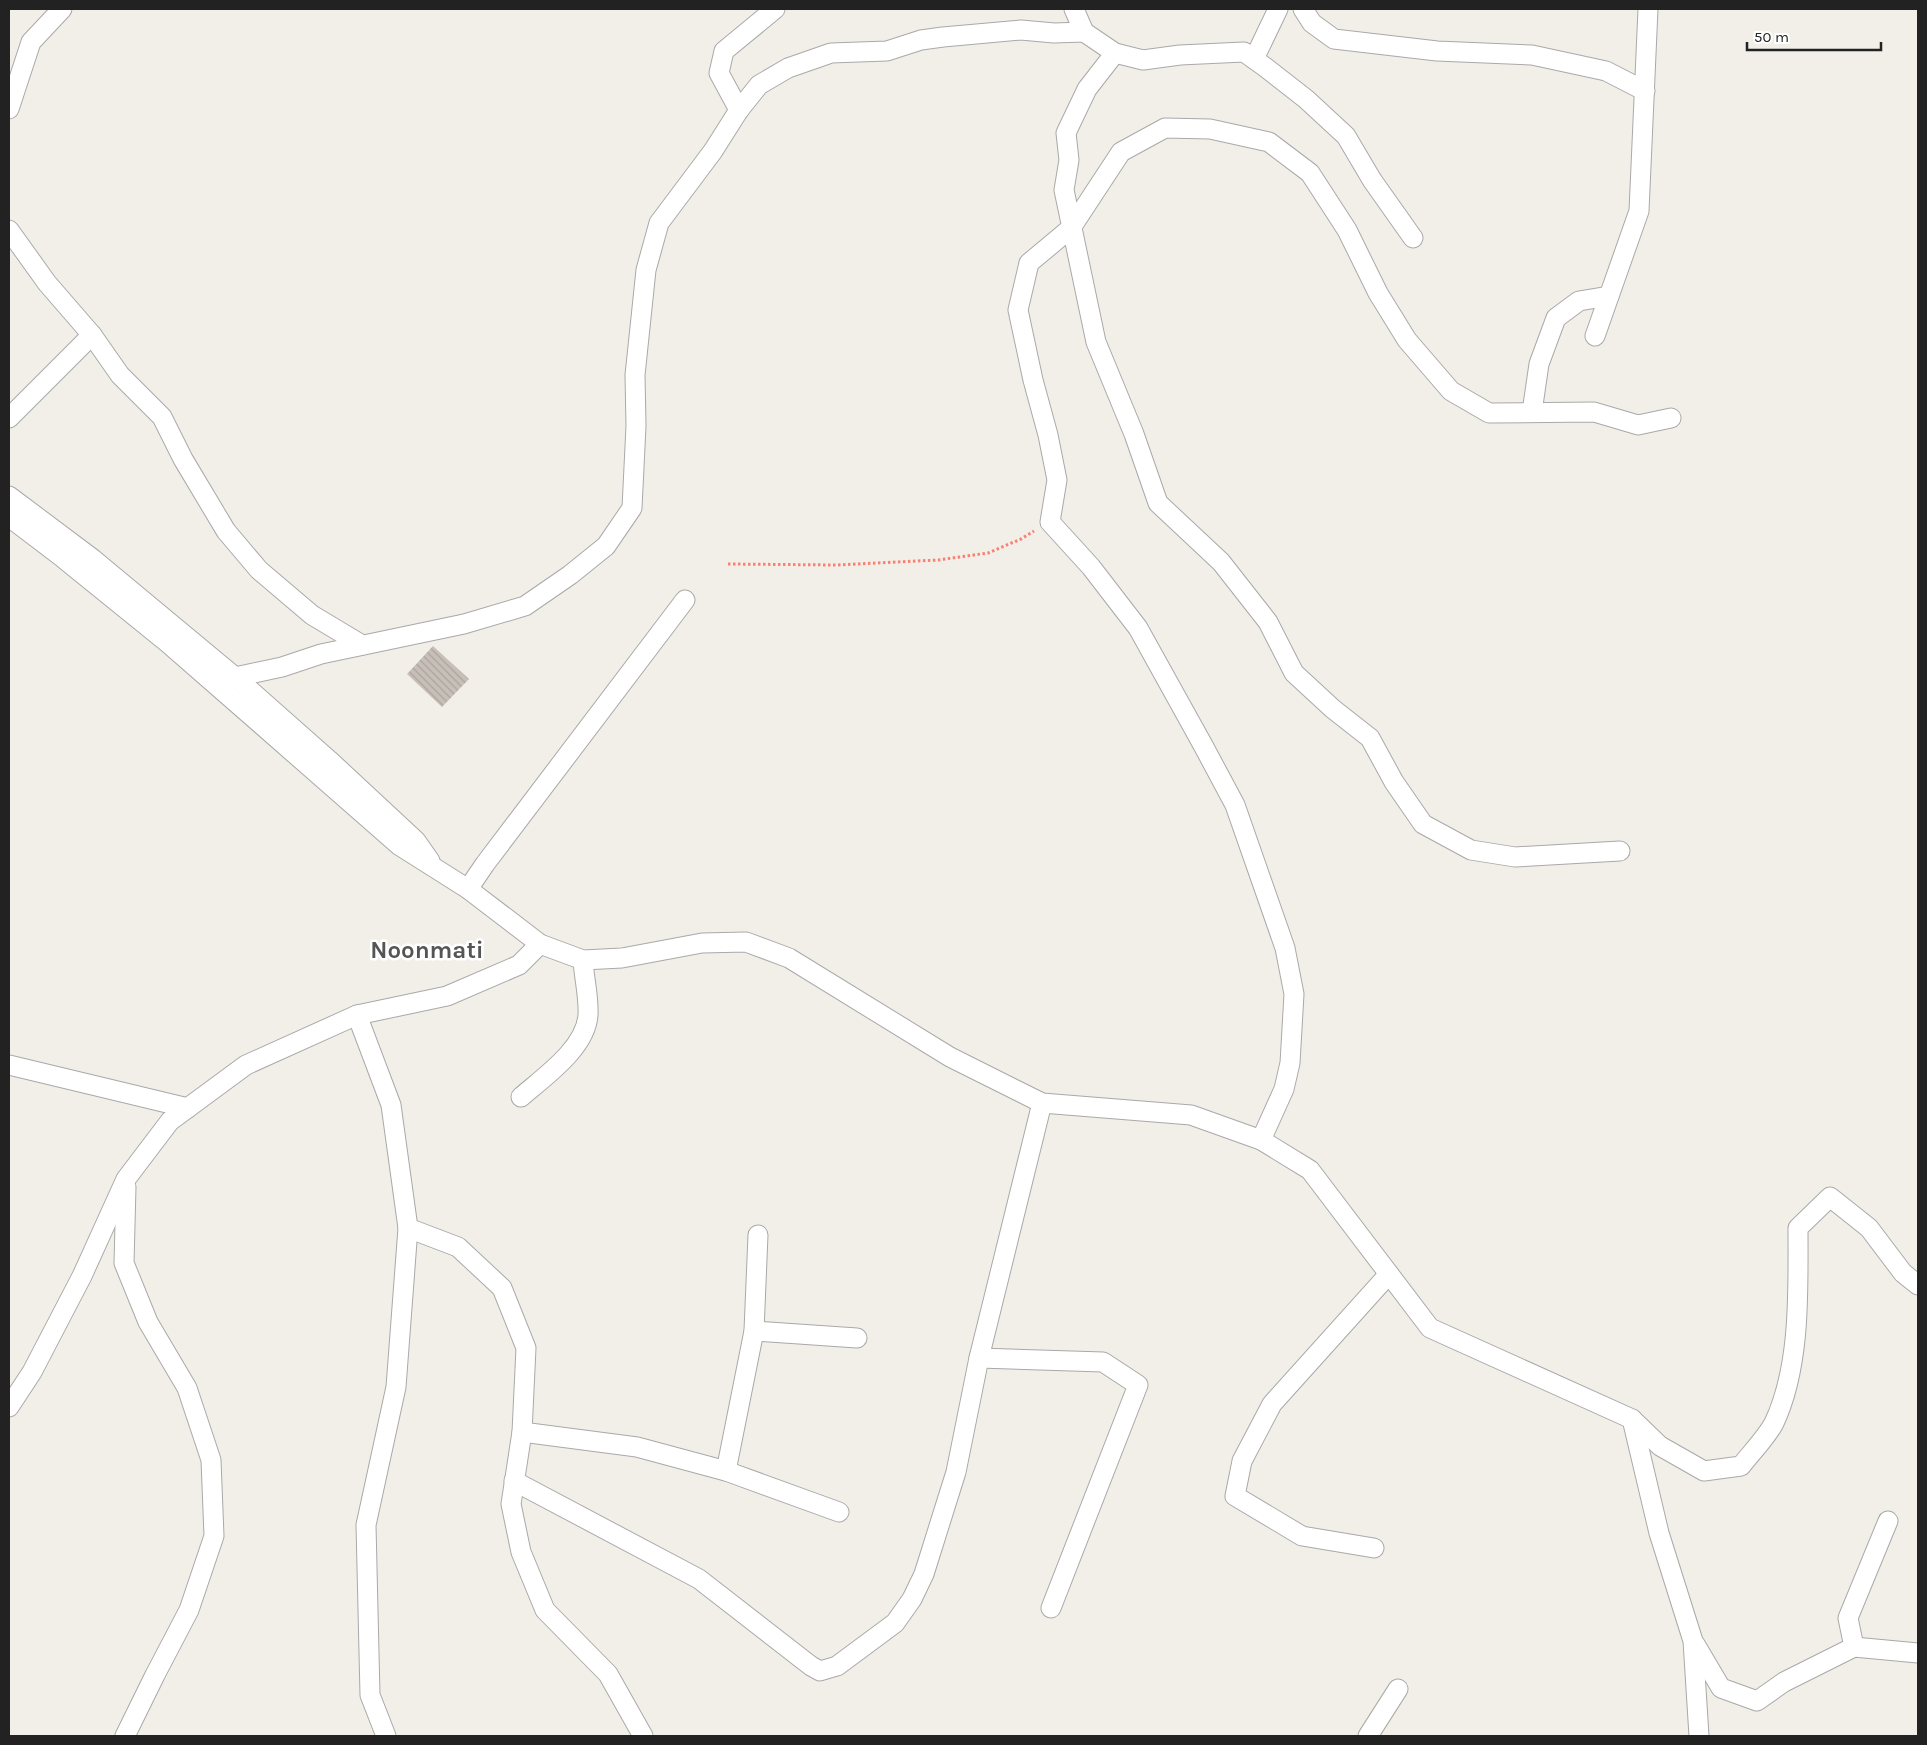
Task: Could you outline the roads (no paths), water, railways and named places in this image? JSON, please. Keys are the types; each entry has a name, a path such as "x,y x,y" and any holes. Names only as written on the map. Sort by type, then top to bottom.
{"street":[{"path":"9,110 31,42 62,9"},
{"path":"740,110 719,73 724,51 775,9"},
{"path":"1074,9 1084,32 1115,53 1143,60 1180,55 1244,52 1306,99 1346,136 1372,180 1414,238"},
{"path":"1254,60 1278,9"},
{"path":"1303,9 1312,23 1334,39 1437,51 1532,55 1606,71 1645,91"},
{"path":"1595,336 1639,211 1648,9"},
{"path":"235,677 282,667 321,654 464,624 525,606 570,575 606,546 632,508 636,426 635,376 646,270 659,223 713,152 740,110 759,85 788,68 831,53 887,51 921,40 1020,30 1054,33 1084,32"},
{"path":"1115,53 1088,89 1066,133 1069,160 1064,190 1096,342 1134,434 1158,503 1221,562 1268,622 1294,673 1333,709 1370,738 1394,782 1423,824 1471,850 1514,857 1620,851"},
{"path":"1261,1140 1284,1089 1290,1062 1294,994 1285,948 1235,805 1204,747 1138,628 1091,567 1050,522 1057,480 1018,310 1029,263 1071,228 1121,152 1165,128 1210,129 1270,142 1310,172 1347,230 1378,293 1402,332 1451,391 1489,412 1594,412 1638,425 1672,418"},
{"path":"9,230 47,283 92,335 120,375 162,417 183,459 226,531 259,570 312,615 362,645"},
{"path":"1532,412 1539,364 1556,318 1579,301 1609,296"},
{"path":"9,418 92,335"},
{"path":"9,496 88,566 168,643 400,846 468,889 540,944 583,960 622,958 660,949 702,943 746,942 789,958 950,1057 1042,1103 1191,1115 1261,1140 1310,1170 1430,1328 1632,1419 1660,1446 1704,1471 1741,1466 1773,1425 1788,1386 1798,1306 1798,1228 1830,1197 1869,1228 1903,1273 1918,1285"},
{"path":"9,517 88,566 235,677 329,760 416,841 437,870"},
{"path":"468,889 484,864 685,600"},
{"path":"9,1407 32,1372 82,1276 126,1179 170,1121 246,1065 357,1015 447,996 519,965 540,944"},
{"path":"521,1097 577,1045 586,1028 588,1014 583,960"},
{"path":"357,1015 391,1105 408,1228 396,1387 366,1525 370,1695 386,1736"},
{"path":"9,1065 188,1108"},
{"path":"514,1481 700,1579 820,1672 837,1666 895,1623 912,1599 924,1574 956,1472 979,1358 1042,1103"},
{"path":"125,1736 190,1610 214,1536 211,1460 187,1388 148,1322 124,1263 126,1179"},
{"path":"408,1228 458,1247 502,1288 526,1348 522,1432 511,1504 521,1552 545,1610 608,1674 643,1736"},
{"path":"726,1471 754,1331 758,1235"},
{"path":"1374,1548 1302,1536 1235,1496 1242,1462 1272,1404 1389,1274"},
{"path":"754,1331 857,1338"},
{"path":"979,1358 1103,1362 1138,1385 1051,1608"},
{"path":"1632,1419 1659,1533 1693,1641 1721,1688 1757,1701 1784,1682 1854,1647 1918,1653"},
{"path":"522,1432 637,1447 726,1471 839,1512"},
{"path":"1854,1647 1848,1618 1888,1521"},
{"path":"1693,1641 1699,1736"},
{"path":"1368,1736 1398,1689"}],"district":[{"name":"Noonmati","path":"427,950"}]}
